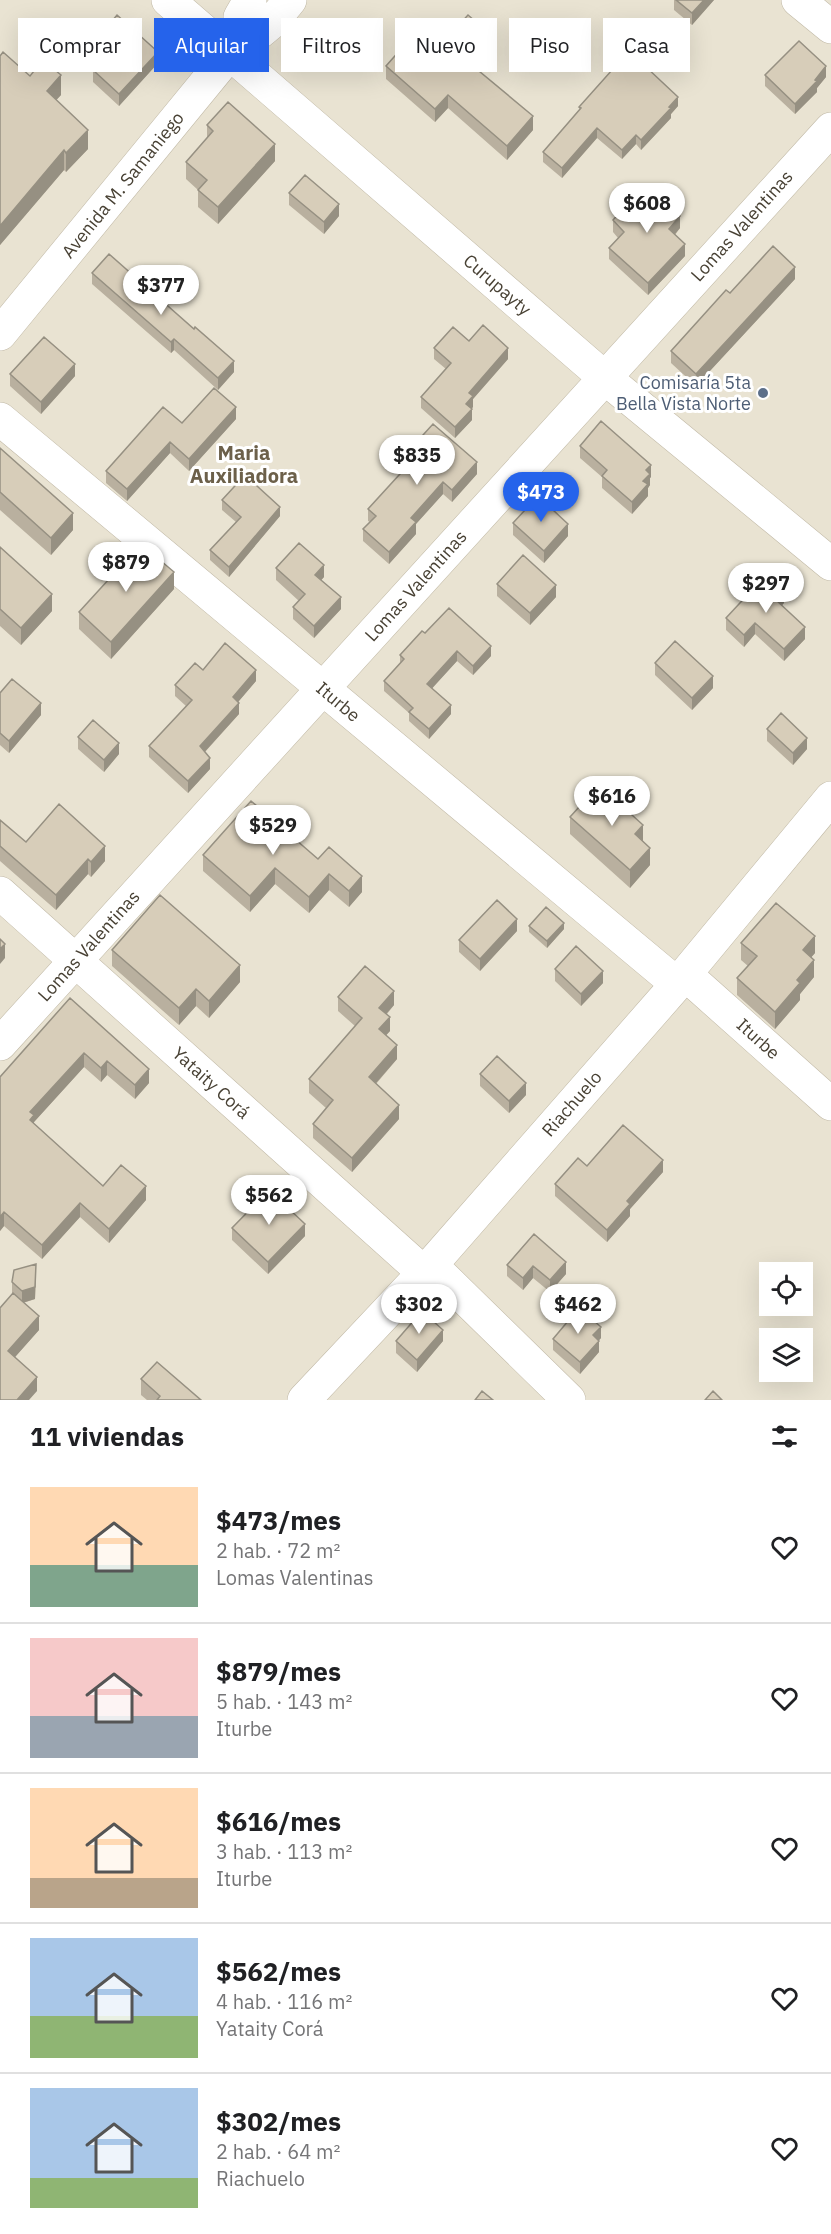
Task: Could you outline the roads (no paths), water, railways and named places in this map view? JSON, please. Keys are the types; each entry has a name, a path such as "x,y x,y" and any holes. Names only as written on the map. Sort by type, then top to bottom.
{"street":[{"name":"Curupayty","path":"168,0 197,18"},
{"path":"240,18 250,0"},
{"name":"Avenida M. Samaniego","path":"269,24 290,0"},
{"path":"798,0 831,27"},
{"name":"Avenida M. Samaniego","path":"0,334 215,72"},
{"name":"Curupayty","path":"269,72 605,378 831,564"},
{"name":"Lomas Valentinas","path":"0,1044 831,129"},
{"name":"Iturbe","path":"0,419 323,689 681,979 831,1104"},
{"name":"Riachuelo","path":"304,1400 427,1269 681,979 831,798"},
{"name":"Yataity Corá","path":"0,893 75,962 427,1269 569,1400"}],"place":[{"name":"Comisaría 5ta Bella Vista Norte","path":"763,393"}],"district":[{"name":"Maria Auxiliadora","path":"244,464"}]}
